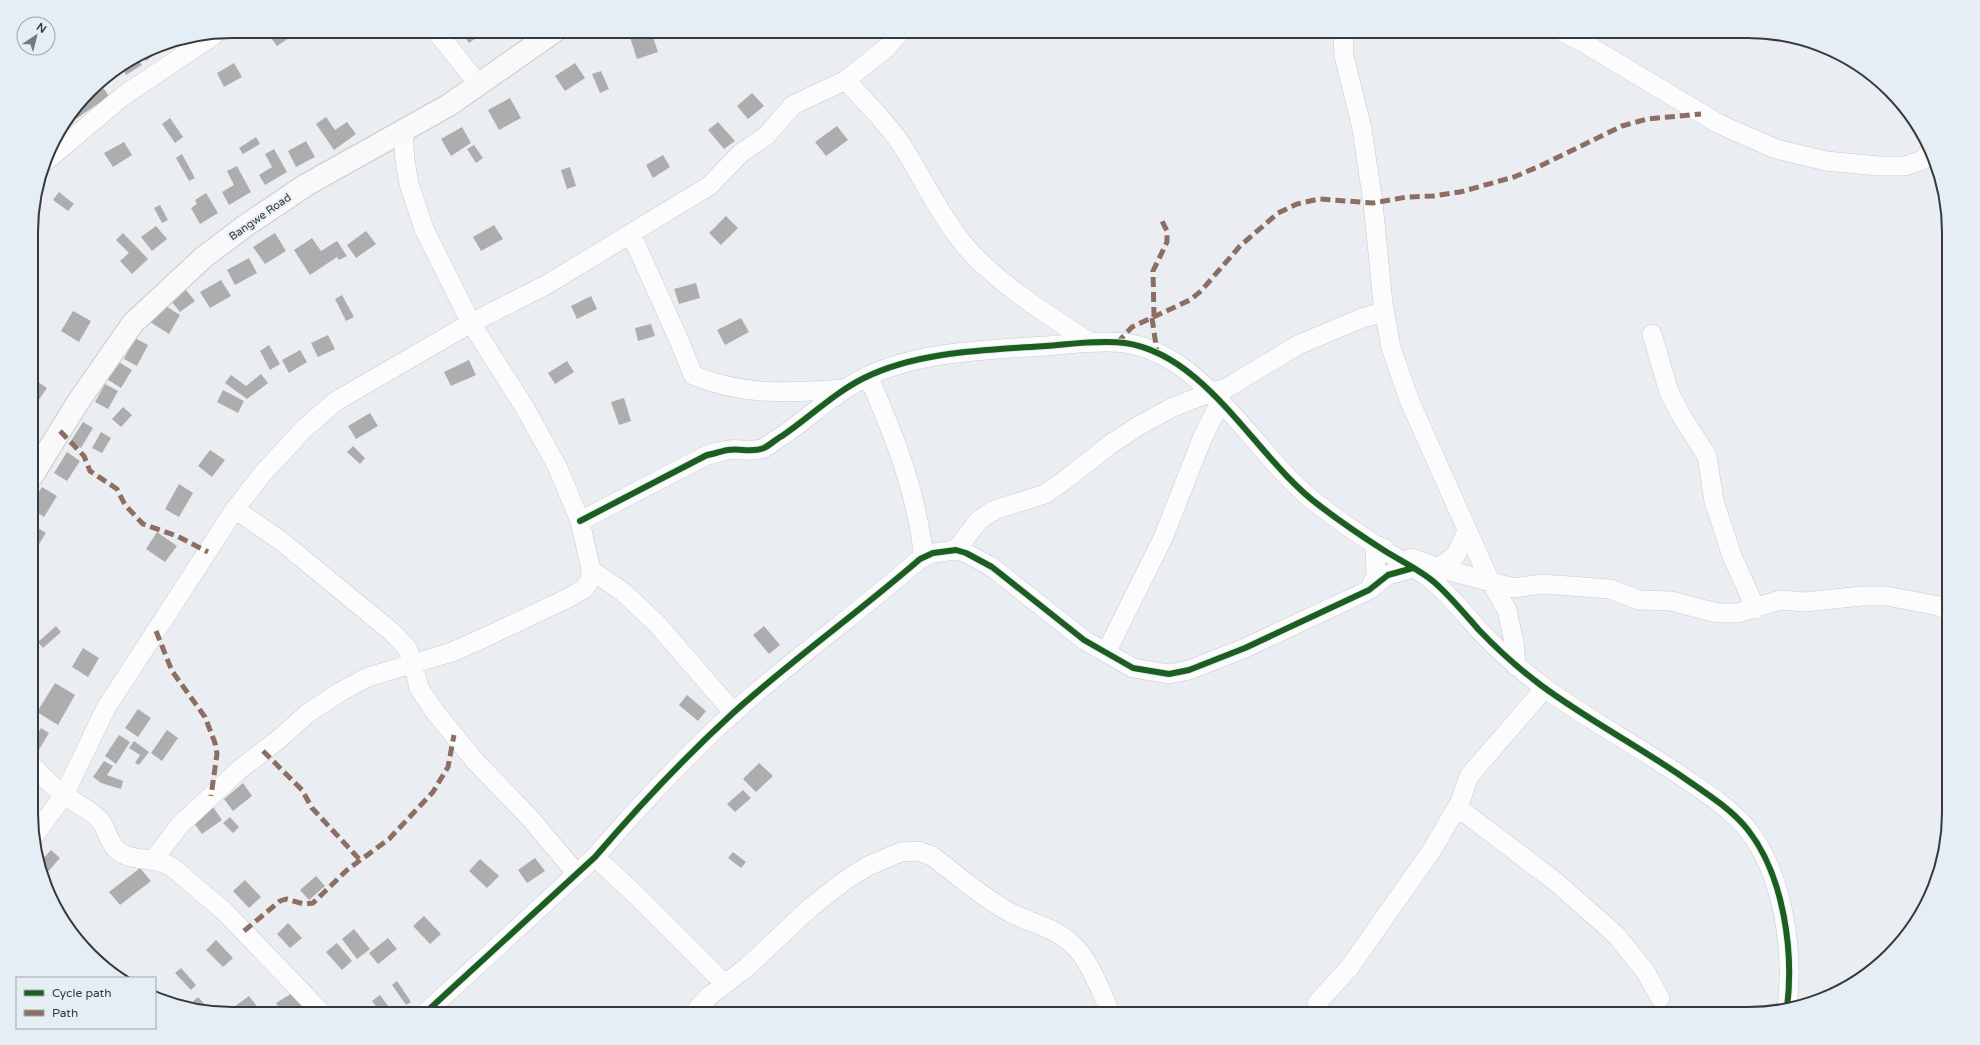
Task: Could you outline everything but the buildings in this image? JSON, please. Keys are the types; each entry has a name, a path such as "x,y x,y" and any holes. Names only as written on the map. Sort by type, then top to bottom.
{"street":[{"path":"442,38 479,85"},
{"name":"Bangwe Road","path":"38,466 78,402 134,323 172,285 244,226 306,185 403,132 479,85 545,38"},
{"path":"39,829 64,795 106,708 235,509 264,472 304,429 336,401 472,323 546,285 709,186 741,153 766,136 793,105 846,80 885,49 895,38"},
{"path":"1343,38 1344,56 1362,129 1384,312 1391,348 1410,402 1467,531 1490,581 1507,610 1514,642 1516,666"},
{"path":"1574,38 1719,124 1776,149 1826,161 1899,166 1905,166 1923,160 1926,156"},
{"path":"55,153 123,96 205,40"},
{"path":"846,80 901,143 924,185 966,247 985,265 1030,302 1091,343"},
{"path":"154,859 180,825 239,770 279,739 308,713 340,692 368,677 452,652 566,599 584,589 590,580 591,570 580,521 558,468 525,408 472,323 424,229 415,204 405,160 403,132"},
{"path":"631,234 679,340 693,375 708,381 752,390 790,393 843,389"},
{"path":"956,550 979,520 994,510 1045,494 1065,480 1112,442 1140,425 1171,408 1215,397 1264,364 1298,345 1347,324 1384,312"},
{"path":"1652,334 1669,392 1682,417 1707,456 1714,501 1732,556 1756,609"},
{"path":"580,521 707,455 730,449 749,451 763,448 802,423 843,389 868,376 927,357 1005,348 1091,343 1124,343 1154,351 1179,367 1215,397 1298,488 1320,506 1375,545 1432,580 1481,633 1516,666 1545,688 1698,788 1729,810 1748,830 1761,851 1773,879 1787,926 1790,986 1789,1002"},
{"path":"868,376 886,415 910,479 921,531 924,557"},
{"path":"1106,653 1163,538 1202,439 1215,397"},
{"path":"235,509 281,541 392,632 406,648 413,663 419,688 435,712 474,761 529,817 577,874"},
{"path":"1442,569 1445,563 1456,555 1467,531"},
{"path":"1375,545 1442,569 1514,588 1542,584 1610,589 1639,600 1671,601 1698,610 1717,613 1738,613 1756,609 1780,600 1805,602 1862,596 1886,596 1942,608"},
{"path":"1370,590 1376,575 1375,545"},
{"path":"431,1007 595,857 618,830 682,763 734,713 847,617 924,557 933,553 956,550 981,560 1084,640 1133,668 1169,674 1189,670 1245,648 1370,590 1388,574 1413,568"},
{"path":"591,570 622,592 657,624 734,713"},
{"path":"1317,1003 1349,968 1432,850 1457,807 1469,776 1545,688"},
{"path":"38,771 64,795 93,813 101,821 115,848 121,854 133,858 164,861 225,912 316,1007"},
{"path":"1457,807 1556,882 1616,935 1645,971 1660,998"},
{"path":"700,1007 724,984 746,968 811,907 847,879 887,857 901,852 918,851 932,856 1000,907 1020,917 1050,928 1071,943 1084,959 1108,1007"},
{"path":"595,857 638,896 724,984"}],"marked path":[{"path":"1117,343 1132,327 1190,300 1201,291 1240,246 1278,213 1297,204 1319,199 1373,203 1407,197 1433,196 1460,192 1514,177 1622,126 1647,119 1701,114"},
{"path":"1154,317 1153,271 1167,242 1167,231 1160,217"},
{"path":"1152,318 1157,352"},
{"path":"60,431 84,456 90,471 117,489 125,505 143,524 177,536 208,552"},
{"path":"156,631 172,671 205,717 215,743 217,754 211,796"},
{"path":"244,931 280,901 286,899 304,904 313,903 347,870 389,839 433,792 448,767 454,735"},
{"path":"263,751 302,790 312,808 360,860"}],"cycle path":[{"path":"580,521 707,455 728,450 755,450 764,448 853,384 885,369 907,362 953,353 1096,342 1125,343 1155,352 1182,367 1207,388 1297,486 1320,506 1344,524 1434,582 1478,629 1525,673 1577,710 1704,791 1742,823 1760,849 1770,869 1784,915 1789,963 1787,1003"},
{"path":"432,1007 595,857 662,783 733,713 920,559 933,553 956,550 966,553 992,567 1084,640 1133,668 1169,674 1189,670 1245,648 1369,590 1388,575 1413,568"}]}
